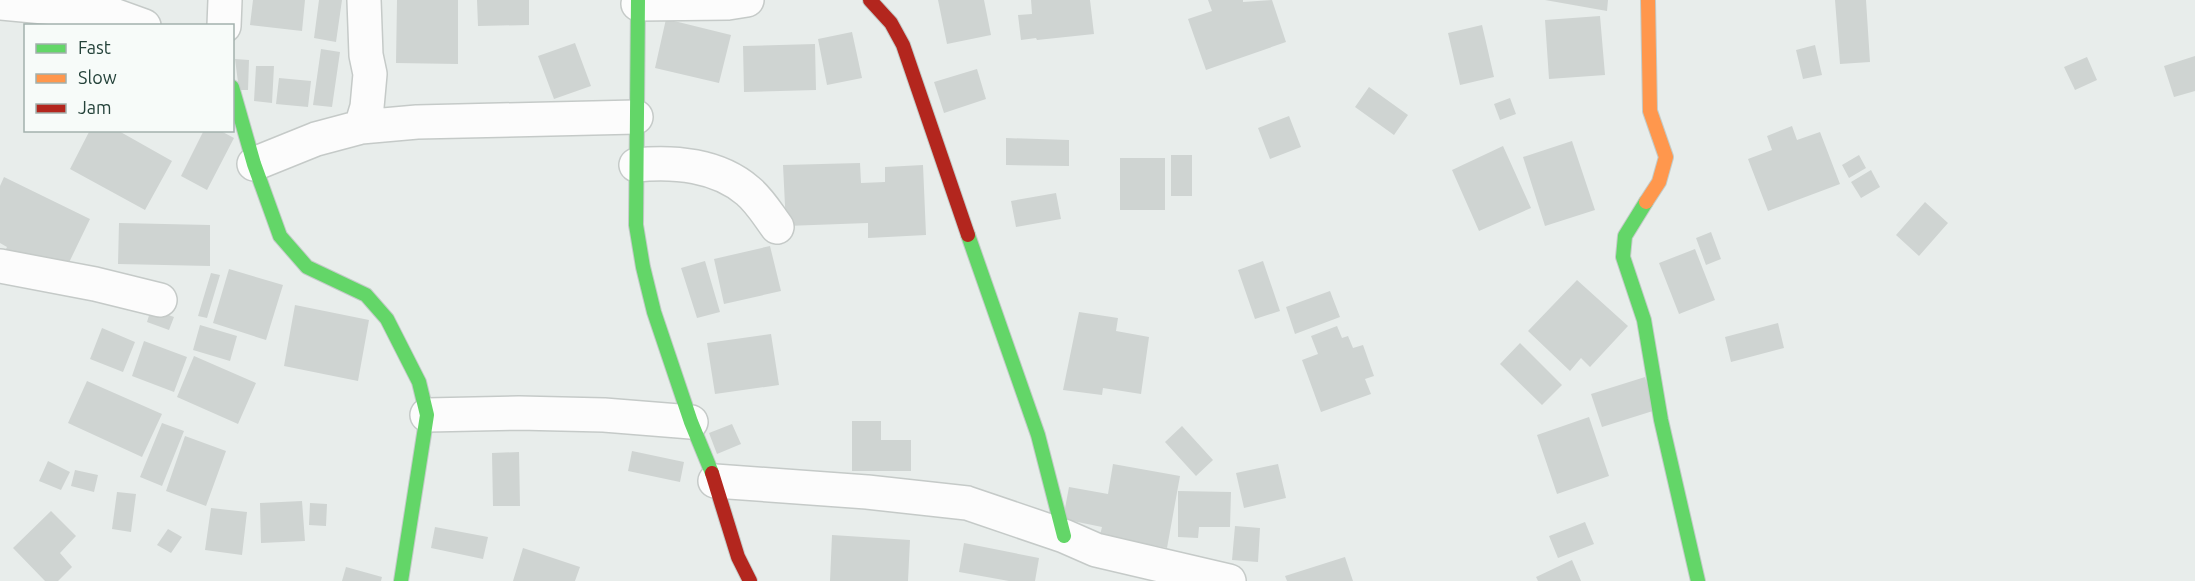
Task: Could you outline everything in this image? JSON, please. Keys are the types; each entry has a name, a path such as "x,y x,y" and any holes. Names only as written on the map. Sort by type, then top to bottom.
{"street":[{"path":"224,24 225,0"},
{"path":"362,127 367,106 370,74 364,0"},
{"path":"747,0 728,3 638,2 636,225 654,312 691,422 715,481 738,557 750,581"},
{"path":"870,0 891,23 903,45 991,306 1038,435 1064,536"},
{"path":"1648,0 1650,111 1666,157 1659,182 1625,236 1623,257 1644,320 1661,420 1698,581"},
{"path":"0,3 108,13 138,24"},
{"path":"234,94 254,164 280,236 307,267 366,295 387,319 419,382 427,415 401,581"},
{"path":"254,164 316,139 362,127 417,122 636,117"},
{"path":"636,165 678,163 728,177 750,192 777,227"},
{"path":"0,266 95,284 160,300"},
{"path":"427,415 519,413 604,415 691,422"},
{"path":"715,481 867,492 967,503 1064,536 1096,550 1229,581"}],"building":[{"path":"253,0 305,0 302,31 250,25"},
{"path":"319,0 342,0 336,42 314,38"},
{"path":"397,0 458,0 458,64 396,63"},
{"path":"477,0 529,0 529,25 478,26"},
{"path":"938,0 984,0 991,35 947,44"},
{"path":"1031,0 1090,0 1094,34 1021,40 1018,15 1032,14"},
{"path":"1208,0 1243,0 1243,2 1272,0 1286,42 1206,70 1188,19 1212,11"},
{"path":"1545,0 1608,0 1607,11"},
{"path":"1835,0 1866,0 1870,62 1840,64"},
{"path":"1600,16 1605,75 1549,79 1545,20"},
{"path":"666,19 731,35 719,83 655,68"},
{"path":"1482,25 1494,77 1460,85 1448,33"},
{"path":"852,32 862,78 827,85 818,39"},
{"path":"575,43 591,86 554,99 538,56"},
{"path":"815,44 816,90 744,92 743,46"},
{"path":"1815,45 1822,75 1803,79 1796,50"},
{"path":"321,49 340,52 332,107 313,105"},
{"path":"2195,56 2195,91 2174,97 2164,66"},
{"path":"2087,57 2097,80 2075,90 2064,67"},
{"path":"235,59 249,60 248,90 239,90"},
{"path":"256,66 274,66 272,103 254,101"},
{"path":"977,69 986,99 944,113 934,82"},
{"path":"279,78 311,81 308,107 276,104"},
{"path":"1369,87 1408,115 1394,135 1355,107"},
{"path":"1510,98 1516,114 1500,120 1494,104"},
{"path":"1289,116 1301,147 1270,159 1258,128"},
{"path":"1792,126 1797,140 1820,132 1840,184 1768,211 1748,159 1772,150 1767,136"},
{"path":"89,132 121,132 172,161 145,210 70,169"},
{"path":"203,132 223,132 234,138 207,190 181,176"},
{"path":"1006,138 1069,140 1069,166 1006,165"},
{"path":"1572,141 1595,210 1545,226 1523,157"},
{"path":"1503,146 1531,208 1479,231 1452,170"},
{"path":"1171,155 1192,155 1192,196 1171,196"},
{"path":"1859,155 1866,168 1849,178 1842,165"},
{"path":"1120,158 1165,158 1165,210 1120,210"},
{"path":"860,163 861,183 885,182 885,167 923,165 926,235 868,238 868,223 786,226 783,165"},
{"path":"1871,170 1880,187 1861,198 1851,182"},
{"path":"4,177 90,219 63,275 2,257 7,247 0,243 0,186"},
{"path":"1056,193 1061,219 1016,227 1011,201"},
{"path":"1925,202 1948,223 1919,256 1896,235"},
{"path":"119,223 210,225 210,266 118,264"},
{"path":"1711,232 1721,259 1706,265 1696,238"},
{"path":"770,246 781,291 724,304 714,259"},
{"path":"1695,249 1715,300 1679,314 1659,263"},
{"path":"705,261 720,312 697,318 681,268"},
{"path":"1263,261 1280,311 1255,319 1238,270"},
{"path":"229,269 283,285 266,340 213,323"},
{"path":"211,273 220,275 207,318 198,316"},
{"path":"1577,280 1628,326 1590,367 1581,358 1570,371 1528,331"},
{"path":"1330,291 1340,317 1295,334 1286,307"},
{"path":"295,305 369,320 358,381 284,366"},
{"path":"151,309 174,317 169,330 147,322"},
{"path":"1079,312 1118,318 1116,331 1149,337 1141,394 1103,388 1102,395 1063,390"},
{"path":"1778,323 1784,348 1731,362 1725,337"},
{"path":"200,325 237,336 230,361 193,350"},
{"path":"1337,326 1342,338 1348,336 1353,348 1363,345 1374,376 1365,379 1371,394 1321,412 1302,360 1318,354 1311,336"},
{"path":"102,328 135,342 123,372 90,359"},
{"path":"771,334 779,385 715,394 707,343"},
{"path":"144,341 187,357 174,392 132,376"},
{"path":"1520,343 1562,385 1542,405 1500,364"},
{"path":"194,356 256,383 238,424 177,397"},
{"path":"1645,377 1656,410 1602,427 1591,394"},
{"path":"87,381 162,414 142,457 68,423"},
{"path":"1589,417 1609,476 1557,494 1537,435"},
{"path":"852,421 881,421 881,440 911,440 911,471 852,471"},
{"path":"162,423 184,431 162,486 140,477"},
{"path":"732,424 741,444 717,454 709,433"},
{"path":"1182,426 1213,460 1196,476 1165,442"},
{"path":"185,436 226,451 206,506 166,491"},
{"path":"632,451 684,462 680,482 628,471"},
{"path":"519,452 520,506 493,506 492,453"},
{"path":"48,461 70,472 61,490 39,481"},
{"path":"1113,464 1180,476 1167,548 1100,535 1102,527 1063,519 1069,487 1108,494"},
{"path":"1278,464 1286,498 1244,508 1236,473"},
{"path":"75,470 98,475 94,492 71,486"},
{"path":"1178,491 1231,492 1230,527 1199,527 1198,538 1178,537"},
{"path":"117,492 136,494 131,532 112,529"},
{"path":"302,501 305,541 261,543 260,503"},
{"path":"310,503 327,504 326,526 309,525"},
{"path":"211,508 247,512 242,555 205,550"},
{"path":"51,511 76,536 60,553 72,567 58,581 45,581 13,548"},
{"path":"1585,522 1594,544 1558,558 1549,536"},
{"path":"1235,526 1260,528 1258,562 1232,560"},
{"path":"435,527 488,537 483,559 431,548"},
{"path":"168,529 182,537 171,553 157,545"},
{"path":"832,535 910,540 908,581 830,581"},
{"path":"964,543 1039,558 1035,581 1009,581 959,572"},
{"path":"523,548 580,567 575,581 513,581"},
{"path":"1345,557 1353,581 1287,581 1285,576"},
{"path":"1572,560 1581,581 1538,581 1536,577"},
{"path":"346,567 382,577 381,581 342,581"}],"traffic: fast":[{"path":"638,0 636,225 654,312 691,422 712,473"},
{"path":"234,94 254,164 280,236 307,267 366,295 387,319 419,382 427,415 401,581"},
{"path":"1646,202 1625,236 1623,257 1644,320 1661,420 1698,581"},
{"path":"968,235 1038,435 1064,536"}],"traffic: slow":[{"path":"1646,202 1659,182 1666,157 1650,111 1648,0"}],"traffic: jam":[{"path":"870,0 891,23 903,45 968,235"},
{"path":"712,473 738,557 750,581"}]}
